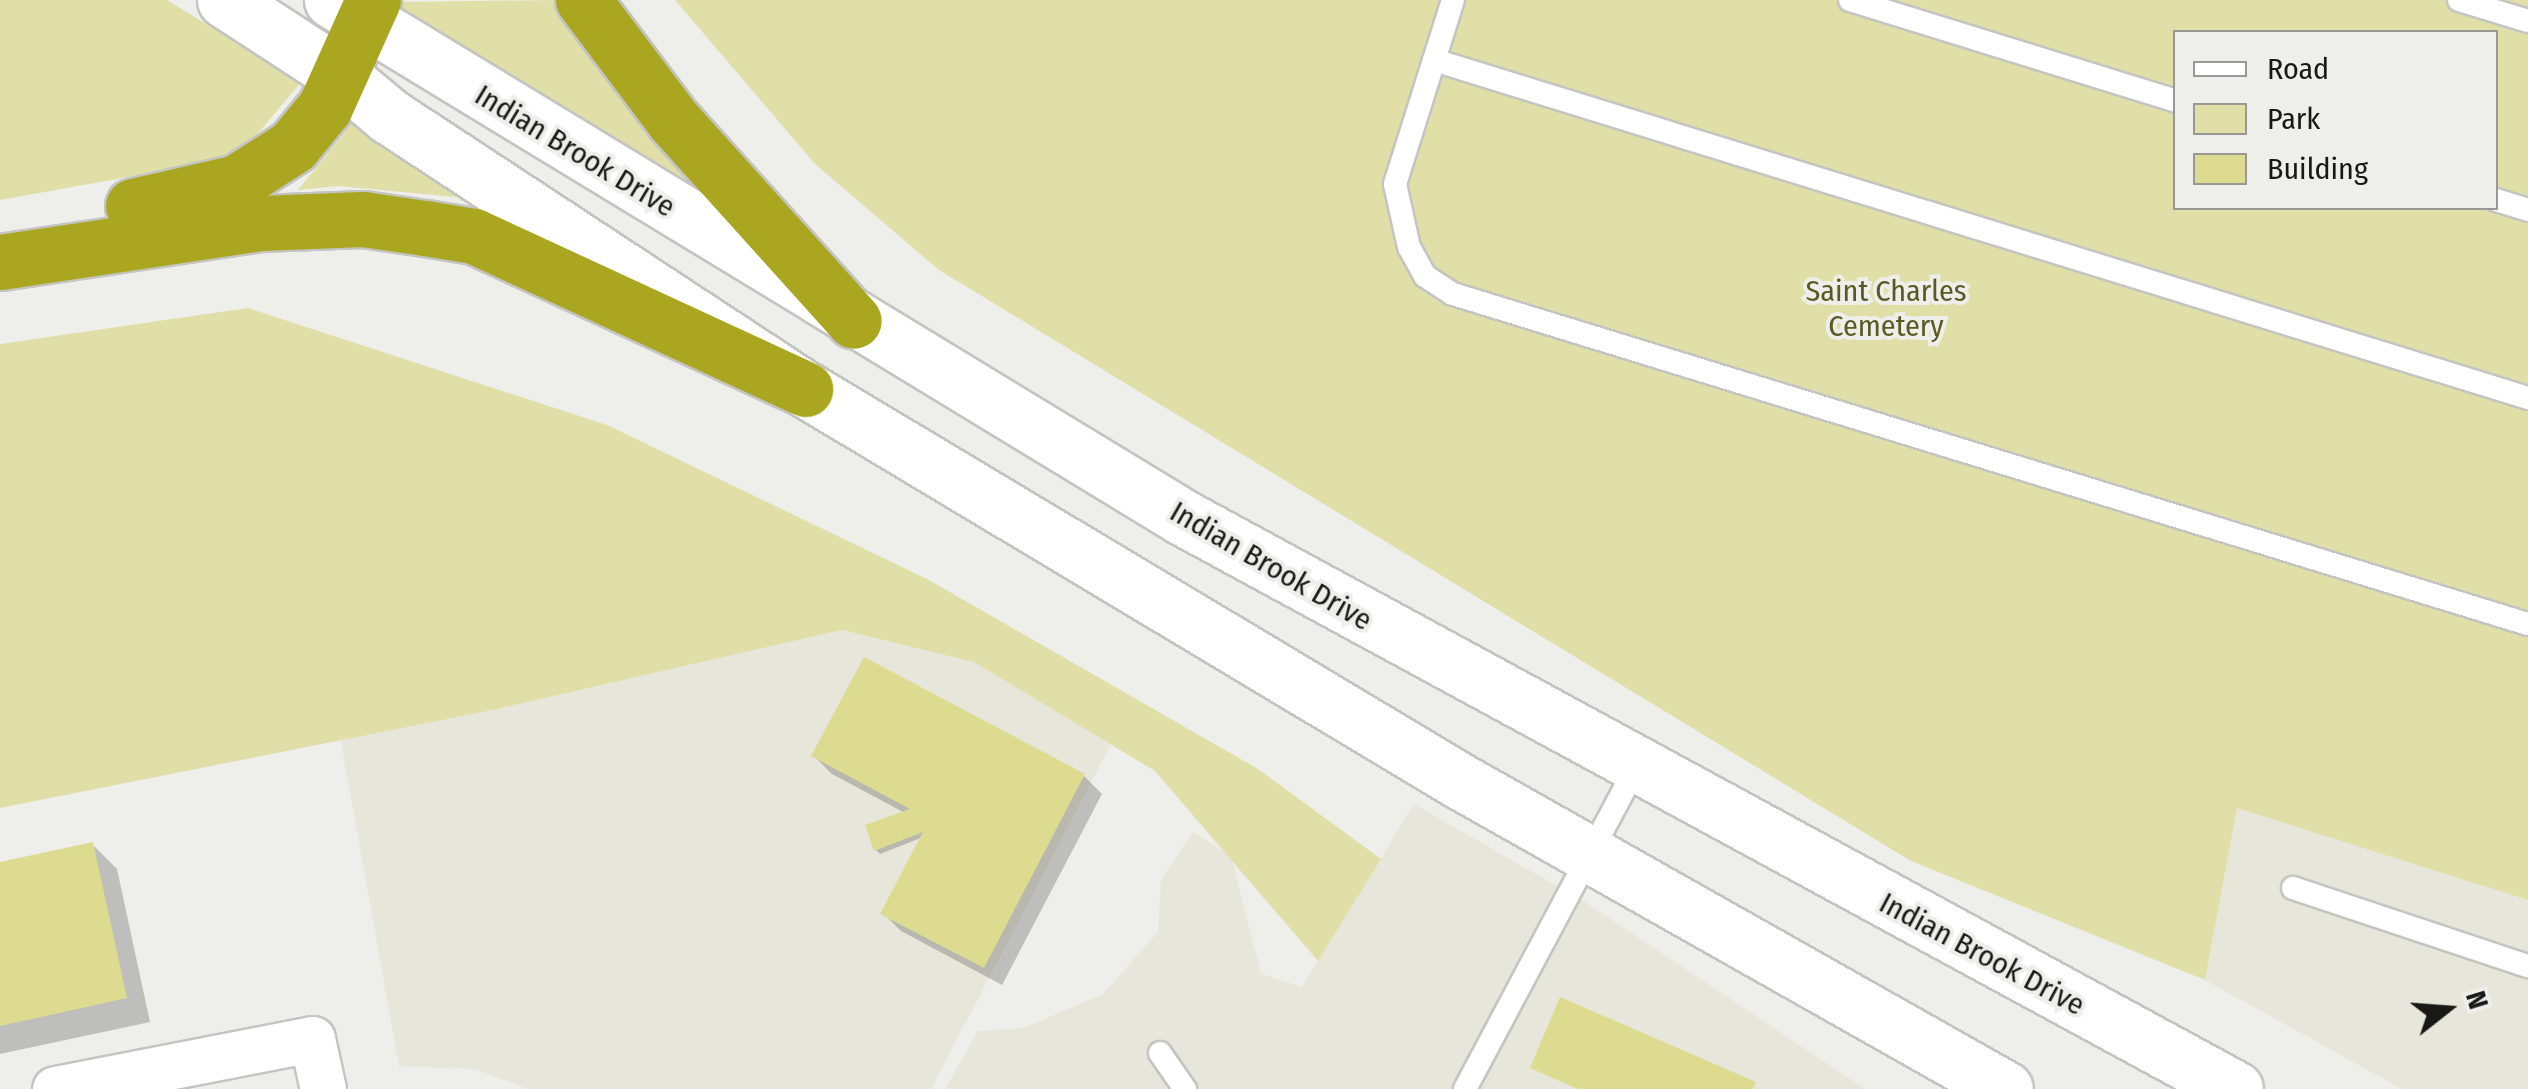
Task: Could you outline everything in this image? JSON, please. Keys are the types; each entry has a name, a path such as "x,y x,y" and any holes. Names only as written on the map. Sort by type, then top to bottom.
{"highway":[{"path":"583,0 673,120 854,321"},
{"path":"0,226 209,192 250,176 293,146 340,75 356,7"},
{"path":"0,262 260,224 363,219 425,228 474,236 805,389"}],"main road":[{"path":"225,0 340,75 389,116 805,389 1588,854 2005,1089"},
{"name":"Indian Brook Drive","path":"356,7 854,321 1200,527 1636,768 2235,1089"}],"street":[{"path":"55,1089 312,1039 323,1089"}],"lane":[{"path":"1453,0 1394,184 1408,247 1425,276 1453,294 2528,624"},
{"path":"1850,0 2173,100"},
{"path":"2459,0 2528,22"},
{"path":"1434,60 2528,398"},
{"path":"2498,201 2528,210"},
{"path":"1465,1089 1636,768"},
{"path":"2293,888 2528,966"},
{"path":"1160,1053 1184,1089"}],"shaded area":[{"path":"842,630 974,662 1111,744 931,1089 528,1089 475,1069 399,1066 340,736 497,709"},
{"path":"1414,804 1588,904 1865,1089 945,1089 978,1031 1024,1028 1103,994 1158,932 1161,880 1193,832 1231,856 1261,974 1302,987"},
{"path":"2237,807 2528,900 2528,1089 2402,1089 2205,980"}],"green space":[{"path":"0,0 167,0 301,82 254,138 211,162 0,200"},
{"path":"558,0 692,178 689,184 401,10 399,2"},
{"name":"Saint Charles Cemetery","path":"675,0 2528,0 2528,900 2237,808 2205,980 1911,861 939,270 815,164"},
{"path":"355,120 488,200 338,186 298,190"},
{"path":"248,308 607,425 929,580 1258,769 1381,859 1318,961 1155,771 974,662 842,630 497,709 0,808 0,344"}],"building":[{"path":"864,657 1085,774 984,968 880,914 923,832 874,851 865,825 910,809 811,756"},
{"path":"93,842 127,998 0,1026 0,862"},
{"path":"1560,997 1756,1082 1753,1089 1578,1089 1530,1068"}]}
